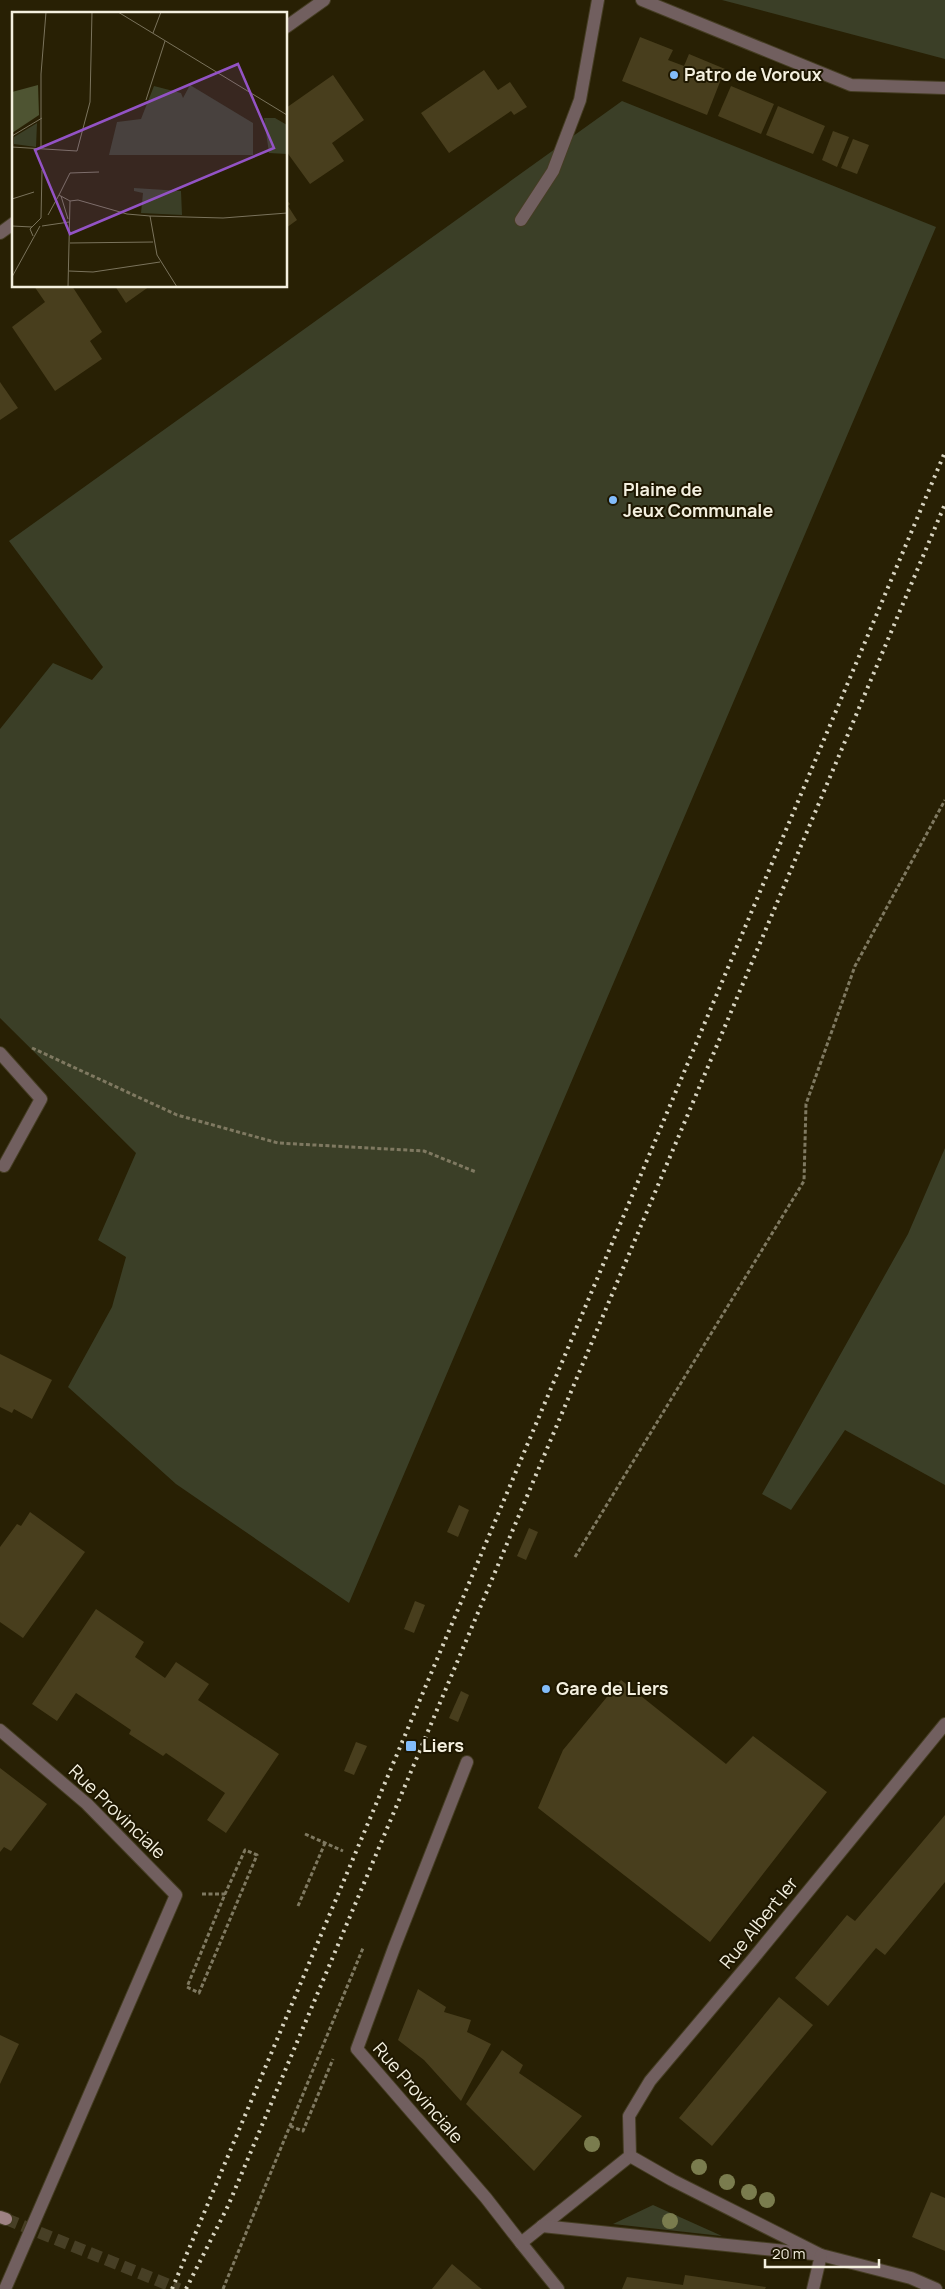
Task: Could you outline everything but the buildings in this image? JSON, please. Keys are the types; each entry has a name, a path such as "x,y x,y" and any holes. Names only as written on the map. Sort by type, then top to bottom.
{"street":[{"path":"288,26 324,0"},
{"path":"521,220 553,171 580,100 598,0"},
{"path":"642,0 851,85 945,88"},
{"path":"0,233 12,224"},
{"path":"0,1053 41,1099 4,1166"},
{"name":"Rue Albert Ier","path":"630,2156 629,2116 650,2081 752,1960 945,1724"},
{"name":"Rue Provinciale","path":"0,1730 87,1804 176,1894"},
{"name":"Rue Provinciale","path":"467,1762 394,1948 357,2049 486,2198 558,2289"},
{"path":"5,2289 176,1894"},
{"path":"521,2243 630,2156 672,2180 821,2254"},
{"path":"542,2226 821,2254 911,2278 936,2289"},
{"path":"813,2289 821,2254"}],"path":[{"path":"575,1558 804,1181 806,1104 855,966 945,800"},
{"path":"27,1045 177,1115 278,1144 424,1151 476,1172"},
{"path":"304,1834 343,1851"},
{"path":"298,1906 325,1843"},
{"path":"245,1850 257,1855 199,1993 187,1987 226,1894 245,1850"},
{"path":"176,1894 226,1894"},
{"path":"222,2289 364,1945"},
{"path":"290,2126 303,2131 338,2046 357,2049"}],"green space":[{"path":"722,0 945,0 945,59"},
{"path":"622,101 936,227 349,1603 176,1484 68,1387 112,1307 126,1257 98,1240 136,1153 0,1018 0,729 53,663 92,680 103,667 9,541"},
{"path":"945,1148 945,1485 845,1430 791,1510 762,1494 908,1234"},
{"path":"653,2205 722,2236 613,2224"}],"tunnel":[{"path":"6,2219 179,2289"}],"railway":[{"path":"172,2289 945,452"},
{"path":"186,2289 228,2206 945,504"}],"place":[{"name":"Patro de Voroux","path":"674,75"},
{"name":"Plaine de Jeux Communale","path":"613,500"},
{"name":"Gare de Liers","path":"546,1689"},
{"name":"Liers","path":"411,1746"}]}
